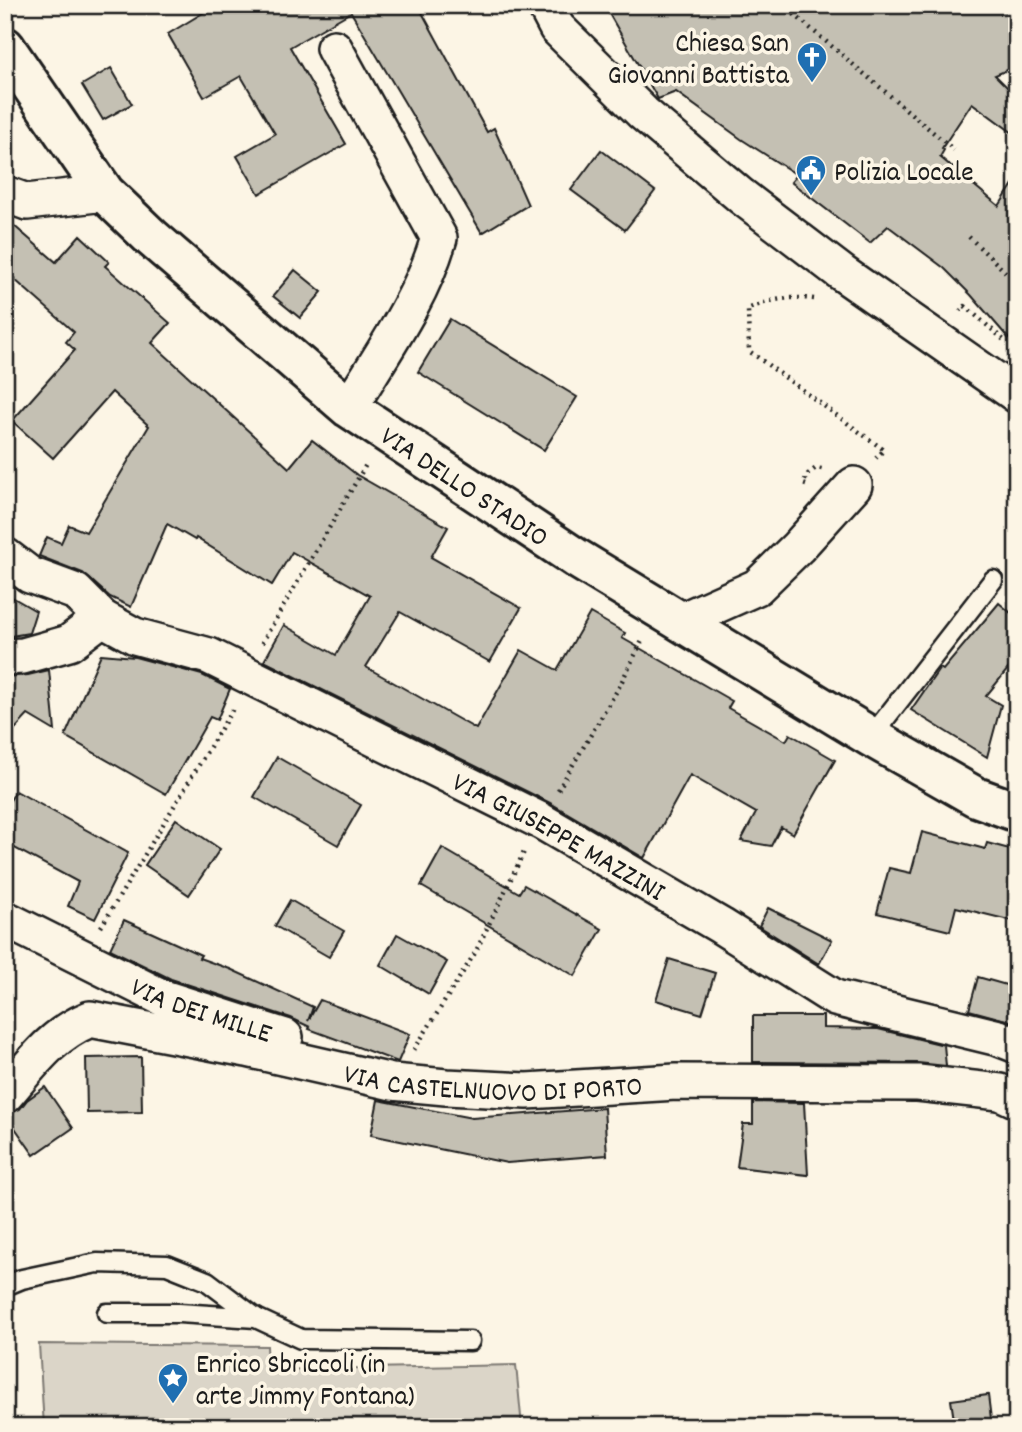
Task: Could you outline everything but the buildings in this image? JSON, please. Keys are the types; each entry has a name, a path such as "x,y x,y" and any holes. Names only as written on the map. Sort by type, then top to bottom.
{"street":[{"path":"545,5 557,28 643,113 741,196 842,273 1017,396"},
{"name":"VIA DELLO STADIO","path":"5,47 105,192 152,238 349,408 576,558 871,737 976,797 1017,812"},
{"path":"334,48 439,238 419,290 349,408"},
{"path":"5,194 27,202 105,192"},
{"path":"681,621 757,587 848,481"},
{"name":"VIA GIUSEPPE MAZZINI","path":"5,556 30,575 76,592 102,618 135,636 209,656 541,821 753,946 835,998 999,1038 1017,1045"},
{"path":"5,657 23,656 69,643 102,618"},
{"name":"VIA DEI MILLE","path":"5,919 163,998 399,1074 392,1082"},
{"name":"VIA CASTELNUOVO DI PORTO","path":"5,1095 49,1045 69,1028 90,1019 247,1049 392,1082 527,1091 676,1082 918,1083 1000,1092 1017,1100"}],"lane":[{"path":"871,737 993,580"},
{"path":"5,1286 22,1279 97,1263 167,1265 207,1281 256,1318 300,1339 470,1341"},
{"path":"107,1313 179,1313 256,1318"}],"path":[{"path":"783,5 954,150"},
{"path":"969,237 1017,283"},
{"path":"826,300 793,296 766,301 748,309 749,351 884,450 848,481 803,484 807,474 817,468 848,481"},
{"path":"965,306 990,328"}],"shaded area":[{"path":"39,1344 267,1346 268,1370 516,1365 522,1427 44,1427"}],"place":[{"name":"Chiesa San Giovanni Battista","path":"812,84"},
{"name":"Polizia Locale","path":"811,197"},
{"name":"Enrico Sbriccoli (in arte Jimmy Fontana)","path":"173,1405"}]}
